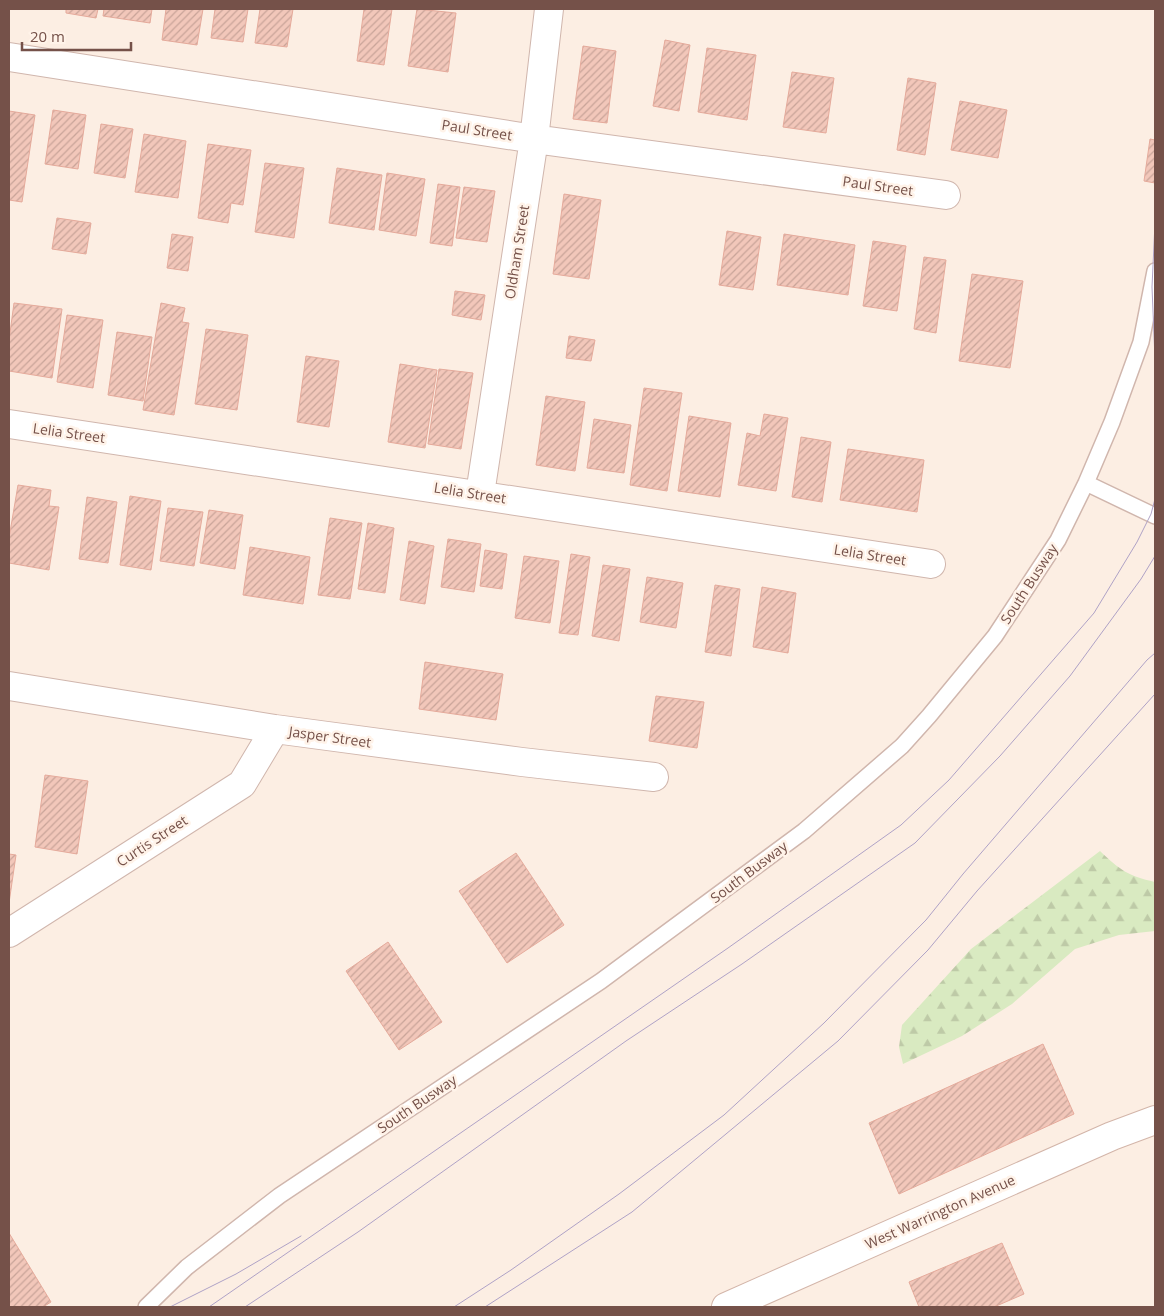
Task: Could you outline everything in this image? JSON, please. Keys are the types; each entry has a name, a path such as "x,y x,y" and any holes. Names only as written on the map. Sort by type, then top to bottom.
{"street":[{"name":"Oldham Street","path":"480,494 534,140 549,9"},
{"name":"Paul Street","path":"9,57 534,140 946,195"},
{"name":"Lelia Street","path":"9,424 480,494 931,564"},
{"name":"Jasper Street","path":"9,686 275,729 522,762 654,777"},
{"name":"Curtis Street","path":"9,933 242,784 275,729"},
{"name":"West Warrington Avenue","path":"726,1307 1112,1136 1155,1120"}],"lane":[{"name":"South Busway","path":"146,1307 187,1267 278,1196 602,981 804,831 902,746 994,636 1058,540 1086,483 1112,422 1140,342 1155,272"},
{"path":"1086,483 1155,516"}],"green space":[{"path":"1100,851 1125,871 1155,882 1155,931 1119,935 1075,949 1012,1004 962,1036 903,1064 899,1047 902,1025 971,949"}],"building":[{"path":"66,9 98,9 96,18 66,13"},
{"path":"104,9 152,9 150,23 103,16"},
{"path":"166,9 203,9 197,45 162,40"},
{"path":"215,9 248,9 243,42 211,38"},
{"path":"260,9 293,9 287,47 255,43"},
{"path":"364,9 392,9 384,65 357,61"},
{"path":"417,9 456,13 448,72 408,66"},
{"path":"665,40 690,45 679,111 653,106"},
{"path":"583,46 616,51 607,123 573,119"},
{"path":"707,48 756,55 747,120 698,112"},
{"path":"792,72 834,78 826,133 783,127"},
{"path":"908,78 936,83 925,155 897,150"},
{"path":"960,101 1007,110 998,158 951,150"},
{"path":"53,110 86,115 78,169 45,164"},
{"path":"9,111 35,115 22,202 9,200"},
{"path":"101,124 133,129 125,178 94,173"},
{"path":"144,134 186,141 178,198 135,192"},
{"path":"1150,139 1155,140 1155,183 1144,181"},
{"path":"208,144 251,150 243,205 231,203 228,223 198,218"},
{"path":"265,163 304,168 294,238 255,232"},
{"path":"337,168 382,175 374,230 329,223"},
{"path":"387,173 425,179 416,236 379,230"},
{"path":"438,184 460,187 452,246 430,243"},
{"path":"464,187 495,191 487,242 456,238"},
{"path":"564,194 601,200 589,279 553,274"},
{"path":"57,218 91,223 86,254 52,249"},
{"path":"727,231 761,237 753,290 719,285"},
{"path":"172,234 193,237 188,271 167,268"},
{"path":"784,234 855,245 848,295 777,285"},
{"path":"873,241 906,246 897,311 863,306"},
{"path":"924,257 946,260 936,333 914,329"},
{"path":"972,274 1023,281 1010,368 959,361"},
{"path":"455,291 485,295 481,320 452,315"},
{"path":"14,303 62,309 52,378 9,371 9,340"},
{"path":"161,303 185,308 182,322 189,323 174,415 143,410"},
{"path":"67,315 103,320 93,388 57,382"},
{"path":"206,329 248,335 237,410 195,404"},
{"path":"117,332 152,337 143,401 108,395"},
{"path":"569,336 595,340 591,361 566,358"},
{"path":"306,356 339,361 329,427 297,422"},
{"path":"400,364 437,370 425,448 388,442"},
{"path":"439,369 473,373 461,449 428,444"},
{"path":"644,388 682,393 667,491 630,485"},
{"path":"546,396 585,402 575,471 536,465"},
{"path":"764,414 788,418 776,491 738,485 747,433 760,436"},
{"path":"689,416 731,423 720,497 678,491"},
{"path":"594,419 631,425 624,473 587,468"},
{"path":"801,437 831,442 822,502 792,497"},
{"path":"848,449 924,460 917,512 840,500"},
{"path":"18,485 51,490 49,506 59,507 49,570 9,563 9,538"},
{"path":"130,496 161,501 151,570 120,565"},
{"path":"87,497 117,502 108,563 79,559"},
{"path":"168,508 203,512 194,566 160,561"},
{"path":"209,510 243,515 235,569 200,563"},
{"path":"330,518 362,523 350,599 318,595"},
{"path":"368,523 394,528 385,593 358,589"},
{"path":"448,539 481,544 474,592 441,587"},
{"path":"409,541 434,546 425,604 400,600"},
{"path":"250,547 310,557 303,604 243,595"},
{"path":"485,550 507,554 502,589 480,586"},
{"path":"571,554 590,557 578,635 559,633"},
{"path":"524,556 559,561 550,623 515,618"},
{"path":"603,565 630,569 619,641 592,636"},
{"path":"647,577 683,583 676,628 640,622"},
{"path":"715,585 740,589 731,656 705,652"},
{"path":"762,587 796,593 788,653 753,647"},
{"path":"425,662 503,674 496,720 419,709"},
{"path":"656,696 704,702 697,748 649,741"},
{"path":"45,775 88,781 77,854 35,847"},
{"path":"516,853 564,925 507,963 459,891"},
{"path":"9,854 16,855 9,903"},
{"path":"388,942 442,1022 399,1050 346,971"},
{"path":"1043,1044 1074,1114 899,1194 869,1123"},
{"path":"9,1233 51,1302 43,1307 9,1307"},
{"path":"1002,1243 1024,1294 994,1307 919,1307 909,1282"}],"tram line":[{"path":"1155,223 1152,287 1155,359"},
{"path":"209,1307 728,948 901,825 949,780 1094,613 1137,542 1151,514 1155,499"},
{"path":"245,1307 358,1232 626,1041 742,964 915,843 1000,756 1070,676 1141,579 1155,556"},
{"path":"454,1307 511,1270 619,1194 724,1115 824,1023 926,920 963,874 1155,653"},
{"path":"485,1307 632,1212 838,1041 928,950 977,891 1155,694"},
{"path":"170,1307 236,1274 301,1236"}]}
